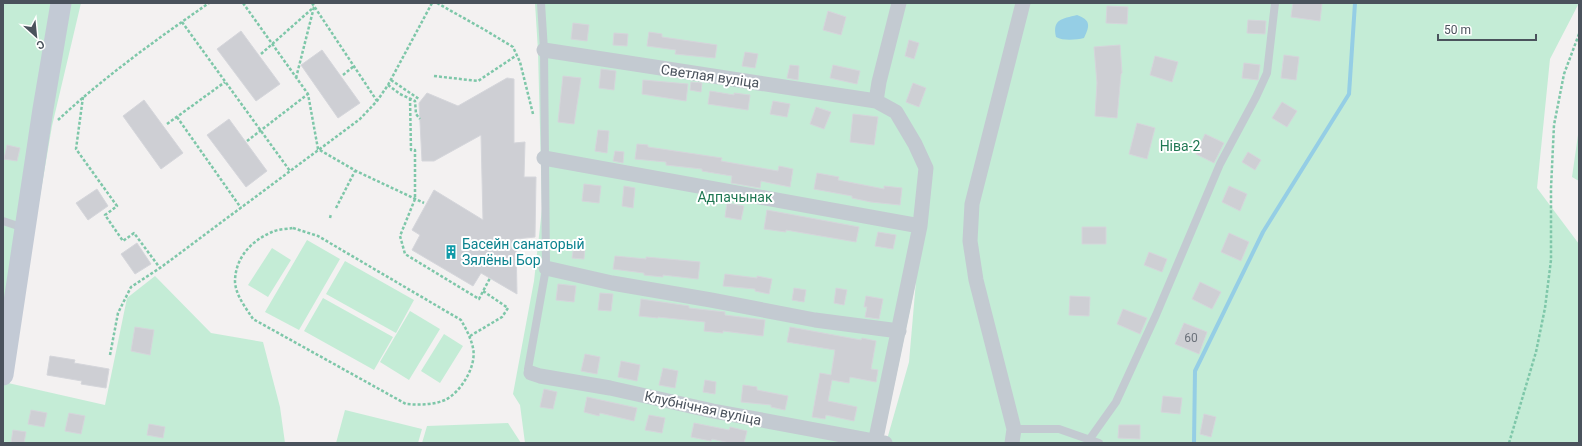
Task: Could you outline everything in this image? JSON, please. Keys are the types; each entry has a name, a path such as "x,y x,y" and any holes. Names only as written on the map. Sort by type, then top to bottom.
{"street":[{"path":"3,375 7,318 24,228 39,129 61,3"},
{"path":"879,442 920,226 926,168 915,144 896,112 876,101 879,82 899,3"},
{"path":"1013,436 976,280 970,241 972,204 1023,3"},
{"name":"Светлая вуліца","path":"544,50 876,101"},
{"path":"544,158 920,226"},
{"path":"546,268 612,283 815,320 899,331"},
{"name":"Клубнічная вуліца","path":"531,373 540,376 610,388 713,411 879,442"}],"lane":[{"path":"531,373 528,369 546,268 544,50 541,3"},
{"path":"1089,440 1116,402 1156,315 1220,164 1256,97 1266,73 1275,3"},
{"path":"3,221 24,228"},
{"path":"1013,436 1058,429 1098,443"}],"path":[{"path":"39,129 52,126 83,97 209,3"},
{"path":"243,3 308,94 318,149 356,171 424,203"},
{"path":"312,3 377,101"},
{"path":"110,355 118,313 131,287 160,268 360,119 377,101 388,85 432,3"},
{"path":"437,3 513,47 517,55 534,115"},
{"path":"261,54 273,45 314,6"},
{"path":"296,78 314,6"},
{"path":"182,22 290,171"},
{"path":"1509,443 1536,352 1545,308 1551,260 1554,125 1564,74 1579,34"},
{"path":"434,76 478,80 517,55"},
{"path":"343,76 354,66"},
{"path":"391,80 419,99"},
{"path":"167,124 225,82"},
{"path":"388,85 400,94 416,101 416,114 420,119"},
{"path":"247,141 308,94"},
{"path":"83,97 76,149 117,206 105,216 123,241 134,233 160,268"},
{"path":"410,98 411,150 415,150 415,199 400,236 405,254 479,299 490,278"},
{"path":"177,117 241,208"},
{"path":"336,208 356,171"},
{"path":"330,218 331,214"},
{"path":"293,228 318,236 461,320 470,336 474,350 470,372 460,389 446,400 422,405 406,404 253,319 241,302 235,283 239,264 249,247 273,231 293,228"},
{"path":"470,336 502,317 508,308 483,291"}],"green space":[{"path":"3,3 81,3 52,126 8,383 105,405 127,298 155,276 211,333 263,342 280,407 285,443 3,443"},
{"path":"535,3 1579,3 1550,59 1537,188 1579,244 1579,443 886,443 909,362 916,281 882,443 525,443 520,405 513,394 534,281 542,209 538,51"},
{"path":"1579,128 1579,181 1572,177"},
{"path":"307,240 340,259 299,330 265,312"},
{"path":"272,248 291,260 268,297 248,285"},
{"path":"345,261 414,300 396,333 326,294"},
{"path":"323,298 393,337 374,370 304,331"},
{"path":"410,311 440,329 409,380 380,362"},
{"path":"444,334 463,346 440,383 421,371"},
{"path":"345,410 422,429 418,443 336,443"},
{"path":"508,423 521,443 422,443 427,426"}],"water":[{"path":"1077,15 1085,19 1088,24 1084,38 1070,40 1056,37 1055,27 1057,23 1063,19"}],"building":[{"path":"1293,3 1322,3 1320,21 1291,17"},
{"path":"1107,6 1128,7 1127,24 1106,23"},
{"path":"828,11 846,17 841,35 823,30"},
{"path":"1248,20 1266,21 1265,34 1247,33"},
{"path":"573,23 589,25 587,41 571,39"},
{"path":"241,31 280,84 256,101 217,49"},
{"path":"649,32 662,34 662,37 717,45 715,58 675,54 676,50 647,46"},
{"path":"614,33 628,34 627,46 613,45"},
{"path":"909,40 919,43 914,59 905,56"},
{"path":"1120,45 1122,73 1117,118 1095,116 1097,83 1094,47"},
{"path":"322,50 360,103 338,118 301,65"},
{"path":"745,52 758,54 755,68 742,66"},
{"path":"1284,55 1299,57 1296,80 1281,78"},
{"path":"1155,56 1178,62 1172,82 1150,75"},
{"path":"1244,63 1260,65 1258,80 1242,78"},
{"path":"790,65 799,66 798,80 787,78"},
{"path":"833,65 860,71 857,84 830,78"},
{"path":"601,69 616,71 614,90 599,88"},
{"path":"563,76 581,78 574,124 558,122"},
{"path":"507,78 514,79 514,143 525,142 524,177 536,177 535,237 516,239 517,294 481,273 473,286 412,250 420,235 412,230 434,190 483,220 481,135 434,161 422,161 419,103 427,93 458,106"},
{"path":"643,80 688,84 686,101 642,94"},
{"path":"691,82 702,83 701,92 690,90"},
{"path":"913,83 926,88 919,107 906,102"},
{"path":"710,91 734,95 734,93 750,95 748,110 708,104"},
{"path":"144,100 183,153 161,169 123,116"},
{"path":"773,101 790,104 787,117 770,114"},
{"path":"1282,102 1297,111 1287,127 1272,118"},
{"path":"816,107 831,112 824,129 810,124"},
{"path":"853,114 878,117 874,145 850,142"},
{"path":"229,119 267,171 246,187 207,135"},
{"path":"1137,123 1155,128 1147,159 1129,154"},
{"path":"598,130 609,131 607,153 595,151"},
{"path":"1205,134 1224,143 1214,163 1196,154"},
{"path":"637,144 722,158 721,161 778,171 779,166 793,169 790,187 761,181 760,188 731,183 732,176 702,171 702,169 666,165 666,162 635,159"},
{"path":"7,145 20,148 17,161 4,159"},
{"path":"615,151 624,152 623,163 613,161"},
{"path":"1248,152 1261,160 1255,170 1242,162"},
{"path":"817,173 839,177 838,180 884,189 884,186 902,188 900,205 871,202 852,198 852,196 814,189"},
{"path":"584,184 601,186 599,203 582,201"},
{"path":"624,186 635,188 633,208 622,206"},
{"path":"1229,186 1247,194 1240,211 1222,202"},
{"path":"97,189 108,206 88,220 76,203"},
{"path":"727,203 744,206 741,220 725,217"},
{"path":"767,210 859,227 856,242 786,230 786,232 764,229"},
{"path":"1082,227 1106,227 1106,244 1082,244"},
{"path":"878,232 896,235 893,249 875,246"},
{"path":"1229,233 1249,242 1241,261 1221,252"},
{"path":"137,243 151,264 135,274 121,254"},
{"path":"574,245 585,246 584,259 572,258"},
{"path":"1149,252 1167,259 1162,272 1144,265"},
{"path":"615,256 700,262 698,279 663,275 663,277 644,275 644,273 613,269"},
{"path":"725,274 757,278 757,276 772,279 769,294 755,291 755,289 723,286"},
{"path":"1200,282 1221,292 1212,309 1192,299"},
{"path":"558,284 576,286 574,302 556,300"},
{"path":"794,288 806,290 804,302 792,300"},
{"path":"836,288 847,290 844,305 834,303"},
{"path":"600,293 613,294 611,311 598,310"},
{"path":"866,296 883,299 879,319 865,317 867,307 864,307"},
{"path":"1070,296 1090,297 1089,316 1069,315"},
{"path":"641,299 689,306 689,308 725,312 725,315 765,320 763,336 723,331 723,333 704,331 705,322 639,316"},
{"path":"1123,309 1147,318 1140,334 1117,324"},
{"path":"1184,323 1207,332 1199,354 1175,344"},
{"path":"135,327 154,330 150,355 131,351"},
{"path":"790,327 861,340 862,338 876,341 871,369 878,370 876,382 850,377 849,383 832,380 828,401 857,407 854,421 826,415 825,419 812,417 820,373 831,375 835,350 787,342"},
{"path":"585,354 600,357 597,374 581,371"},
{"path":"50,356 75,360 74,363 109,369 106,388 81,384 82,381 47,375"},
{"path":"621,361 640,365 637,381 618,377"},
{"path":"663,368 678,371 675,388 659,385"},
{"path":"705,380 716,382 715,394 703,392"},
{"path":"743,385 757,387 757,390 788,396 785,410 771,407 771,405 741,402"},
{"path":"544,389 557,392 553,409 540,407"},
{"path":"1163,396 1182,398 1180,414 1161,412"},
{"path":"587,397 637,408 634,421 600,413 599,416 584,412"},
{"path":"31,410 47,413 44,427 28,424"},
{"path":"69,413 85,416 81,434 65,431"},
{"path":"1204,414 1216,417 1211,437 1200,434"},
{"path":"649,415 665,418 662,433 645,430"},
{"path":"694,423 729,430 730,427 747,431 744,443 730,443 712,439 711,441 691,437"},
{"path":"149,424 165,427 163,438 147,435"},
{"path":"1119,425 1140,425 1140,439 1118,438"},
{"path":"13,430 26,432 24,443 11,443"}],"waterway":[{"path":"1194,443 1195,371 1263,232 1349,94 1355,3"}],"place":[{"name":"Басейн санаторый Зялёны Бор","path":"451,252"}],"park label":[{"name":"Ніва-2","path":"1180,146"},
{"name":"Адпачынак","path":"735,197"}]}
